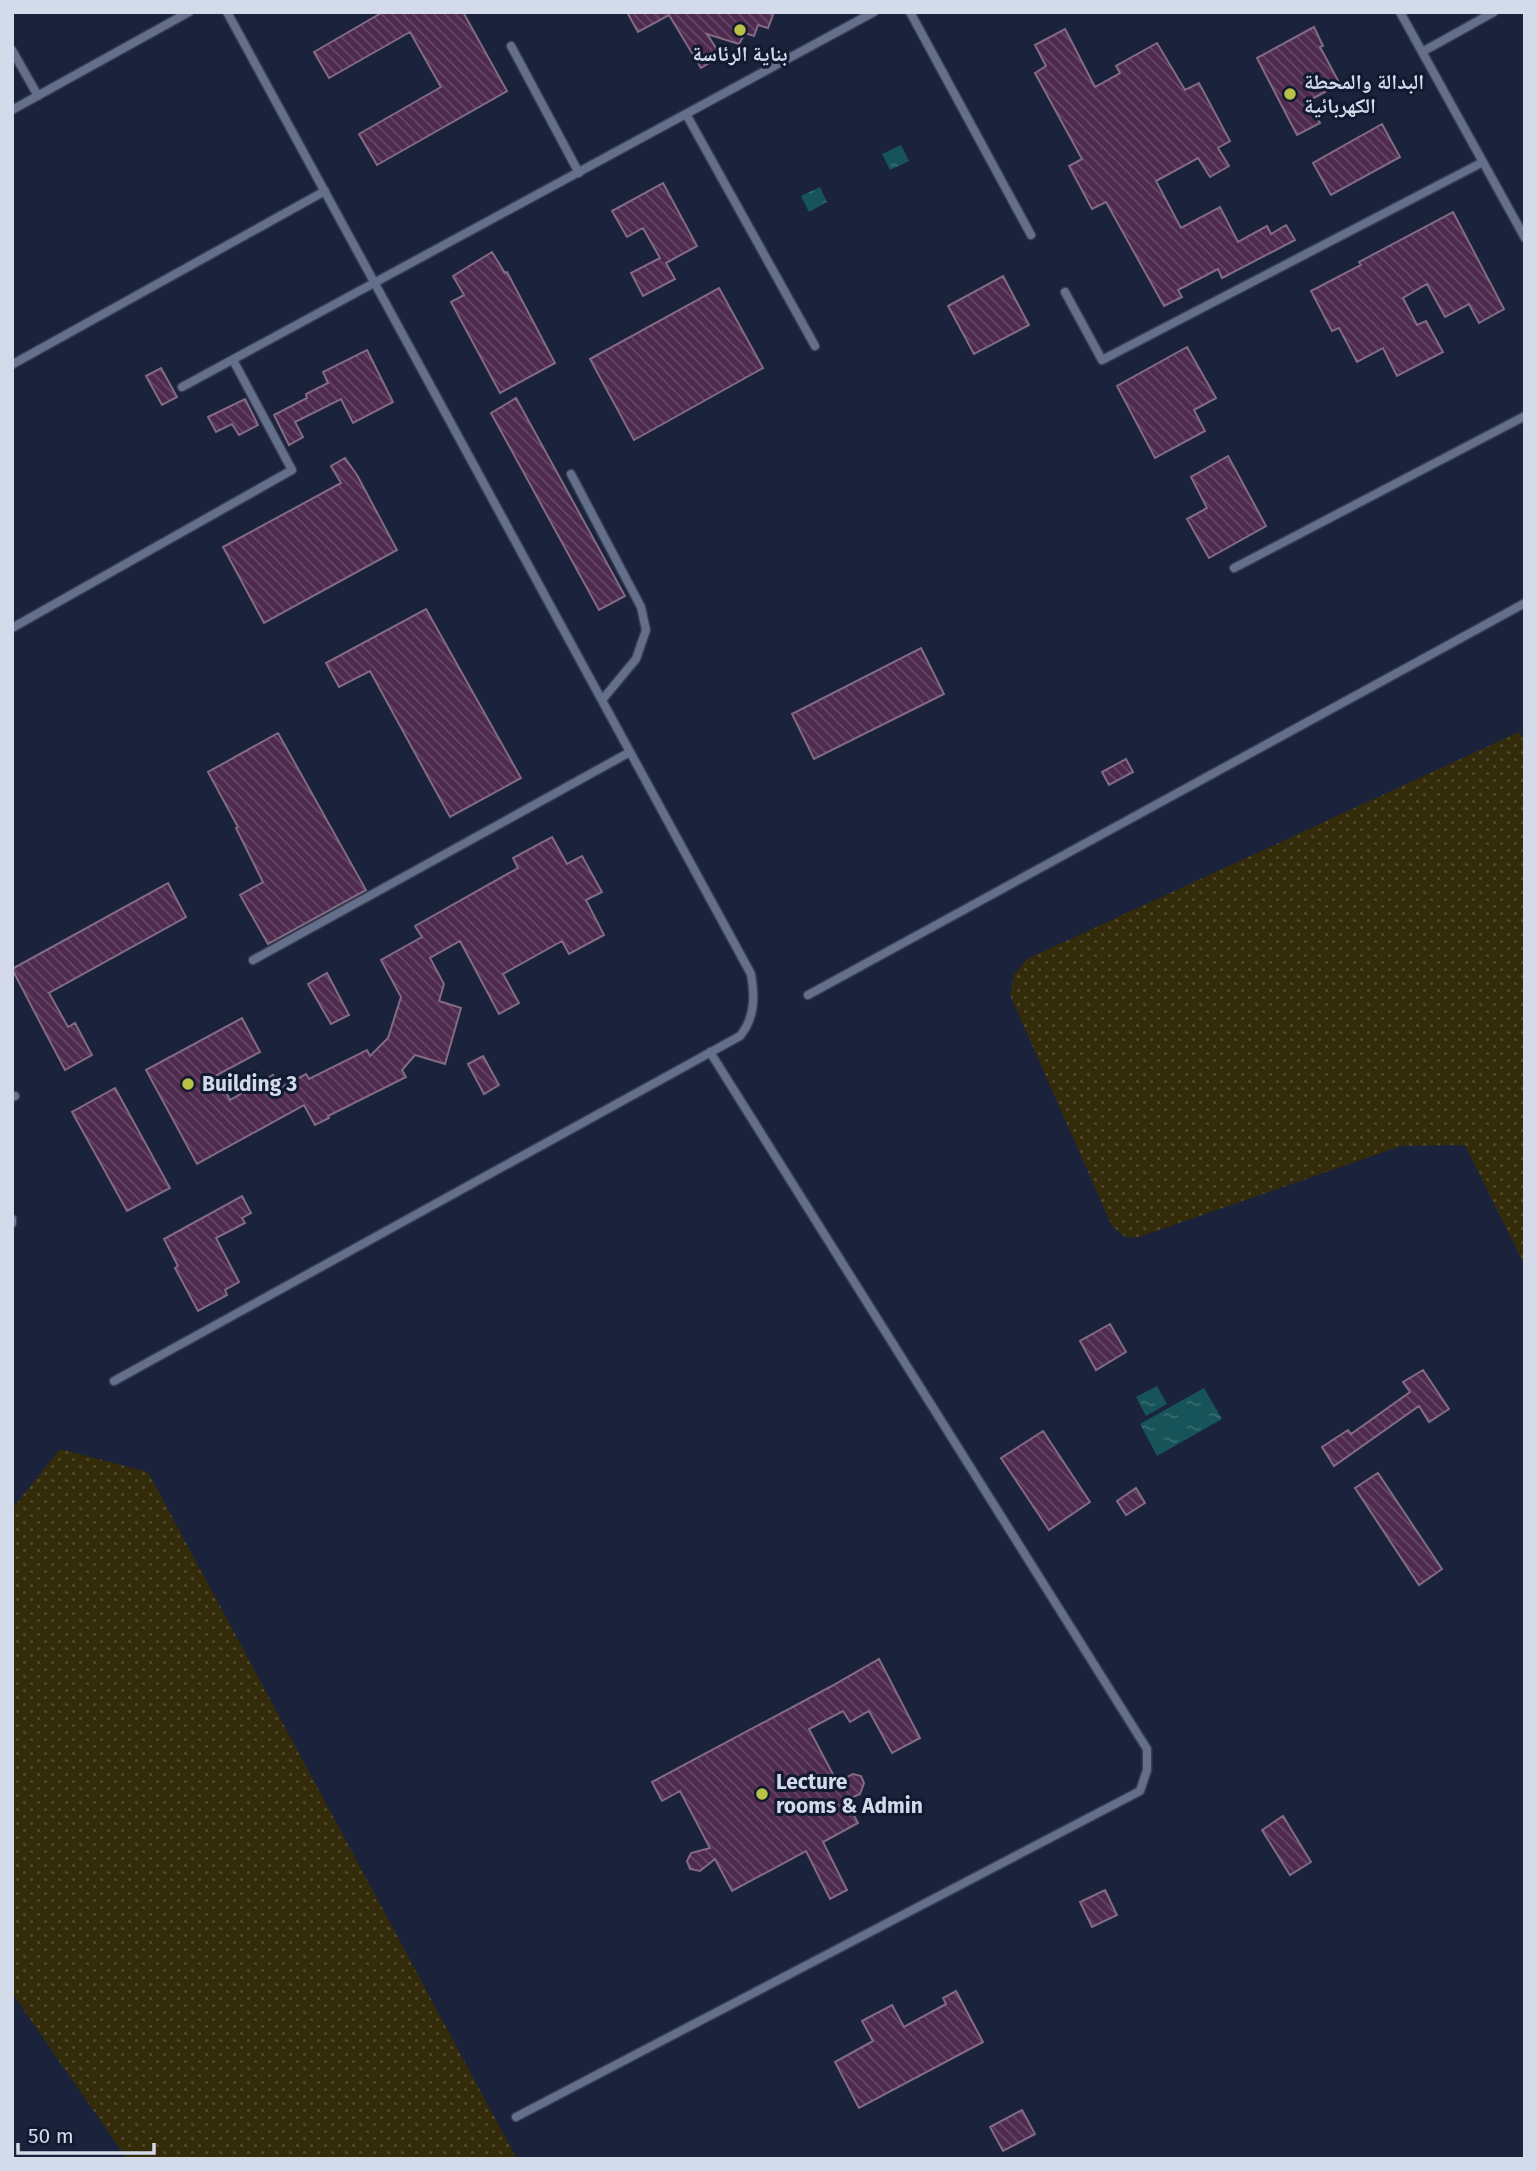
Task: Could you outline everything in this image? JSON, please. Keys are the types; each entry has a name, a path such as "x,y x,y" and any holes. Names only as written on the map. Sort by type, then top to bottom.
{"lane":[{"path":"12,110 189,12"},
{"path":"114,1381 740,1035 748,1026 754,990 751,974 227,12"},
{"path":"182,387 874,12"},
{"path":"910,12 1031,234"},
{"path":"1400,12 1525,238"},
{"path":"1422,52 1494,12"},
{"path":"511,46 579,173"},
{"path":"12,50 38,96"},
{"path":"687,114 815,346"},
{"path":"1065,292 1102,360 1483,162"},
{"path":"13,364 325,191"},
{"path":"12,628 292,470 233,360"},
{"path":"1234,568 1525,416"},
{"path":"571,474 641,607 646,630 636,659 602,700"},
{"path":"808,995 1525,603"},
{"path":"253,960 631,752"},
{"path":"516,2117 1140,1791 1147,1770 1147,1749 710,1052"}],"sand":[{"path":"1519,732 1525,743 1525,1266 1465,1145 1401,1146 1139,1237 1125,1237 1112,1226 1010,995 1014,975 1027,959"},
{"path":"60,1449 148,1472 517,2159 127,2159 12,1993 12,1509"}],"water":[{"path":"901,145 909,161 890,170 882,154"},
{"path":"820,187 827,202 809,212 801,196"},
{"path":"1157,1386 1167,1404 1146,1416 1136,1397"},
{"path":"1204,1388 1222,1419 1157,1456 1140,1424"}],"building":[{"path":"383,12 463,12 507,91 377,165 359,134 441,87 410,32 329,78 314,52"},
{"path":"627,12 774,12 768,28 758,25 754,36 745,33 739,44 707,34 721,56 701,68 669,15 638,32"},
{"name":"البدالة والمحطة الكهربائية","path":"1314,27 1323,46 1320,47 1340,84 1308,101 1320,123 1297,135 1257,58"},
{"path":"1065,29 1095,87 1120,73 1116,66 1157,43 1185,90 1199,83 1230,141 1218,148 1229,166 1210,177 1198,158 1156,181 1181,228 1220,207 1238,242 1267,226 1271,234 1286,225 1295,240 1222,278 1218,269 1178,290 1182,297 1164,306 1106,202 1092,209 1069,166 1082,159 1035,73 1046,66 1035,45"},
{"path":"1382,124 1400,157 1331,195 1313,163"},
{"path":"663,183 697,246 666,263 675,279 643,296 631,273 660,258 643,228 627,237 612,211"},
{"path":"1453,212 1504,309 1479,323 1469,304 1445,317 1427,284 1403,298 1417,325 1426,321 1443,352 1397,376 1383,348 1357,362 1339,328 1332,331 1311,291"},
{"path":"492,252 505,273 507,272 555,363 500,393 451,302 464,295 453,276"},
{"path":"1003,276 1029,325 974,354 948,306"},
{"path":"719,288 763,368 634,440 590,359"},
{"path":"1187,347 1216,398 1194,410 1205,431 1155,458 1117,386"},
{"path":"367,350 393,402 353,423 341,399 295,422 303,437 289,445 274,415 307,398 306,394 328,383 323,372"},
{"path":"161,368 177,397 162,405 146,376"},
{"path":"516,398 625,596 599,610 491,413"},
{"path":"245,399 258,425 239,435 232,424 216,432 208,417"},
{"path":"1228,456 1266,526 1209,558 1187,519 1207,508 1191,477"},
{"path":"345,458 397,550 264,623 223,547 341,483 331,466"},
{"path":"426,609 521,778 450,817 370,671 339,687 326,663"},
{"path":"921,648 944,694 814,759 792,714"},
{"path":"278,733 366,890 268,944 240,895 263,882 236,828 238,827 208,772"},
{"path":"1126,759 1133,772 1109,785 1102,772"},
{"path":"552,837 567,864 582,856 602,892 586,900 604,935 569,954 562,941 503,974 519,1003 499,1014 460,941 430,958 444,984 439,1001 461,1008 445,1064 415,1055 402,1070 406,1077 315,1125 304,1105 197,1164 146,1070 242,1018 260,1052 217,1075 230,1100 273,1075 280,1088 306,1074 309,1079 367,1050 370,1056 388,1038 401,997 381,960 422,937 415,926 518,868 513,858"},
{"path":"168,883 186,917 49,993 68,1027 75,1023 92,1055 65,1070 12,969"},
{"path":"327,973 349,1015 331,1024 308,984"},
{"path":"483,1056 499,1085 484,1094 468,1064"},
{"path":"115,1088 170,1188 127,1211 72,1112"},
{"path":"242,1196 251,1213 242,1218 245,1223 216,1238 239,1282 225,1290 227,1295 198,1311 175,1268 178,1266 164,1239"},
{"path":"1110,1324 1126,1352 1096,1370 1080,1341"},
{"path":"1423,1370 1449,1409 1429,1422 1419,1406 1334,1466 1322,1447 1348,1430 1351,1434 1410,1392 1403,1382"},
{"path":"1043,1431 1090,1502 1049,1530 1001,1458"},
{"path":"1378,1473 1442,1569 1419,1585 1355,1488"},
{"path":"1136,1488 1145,1503 1126,1515 1117,1501"},
{"name":"Lecture rooms & Admin","path":"879,1659 920,1738 892,1753 869,1711 850,1722 843,1711 809,1729 837,1782 853,1774 861,1776 864,1783 860,1794 846,1800 858,1823 823,1842 847,1890 830,1899 806,1851 732,1891 715,1859 700,1871 690,1869 687,1861 691,1853 710,1848 680,1791 662,1801 652,1782"},
{"path":"1283,1816 1311,1862 1290,1875 1262,1830"},
{"path":"1105,1890 1117,1915 1092,1927 1080,1902"},
{"path":"956,1991 983,2042 859,2108 835,2062 873,2041 862,2021 892,2005 904,2027 946,2004 943,1998"},
{"path":"1022,2110 1035,2134 1003,2151 990,2127"}],"place":[{"name":"بناية الرئاسة","path":"740,30"},
{"name":"البدالة والمحطة الكهربائية","path":"1290,94"},
{"name":"Building 3","path":"188,1084"},
{"name":"Lecture rooms & Admin","path":"762,1794"}]}
